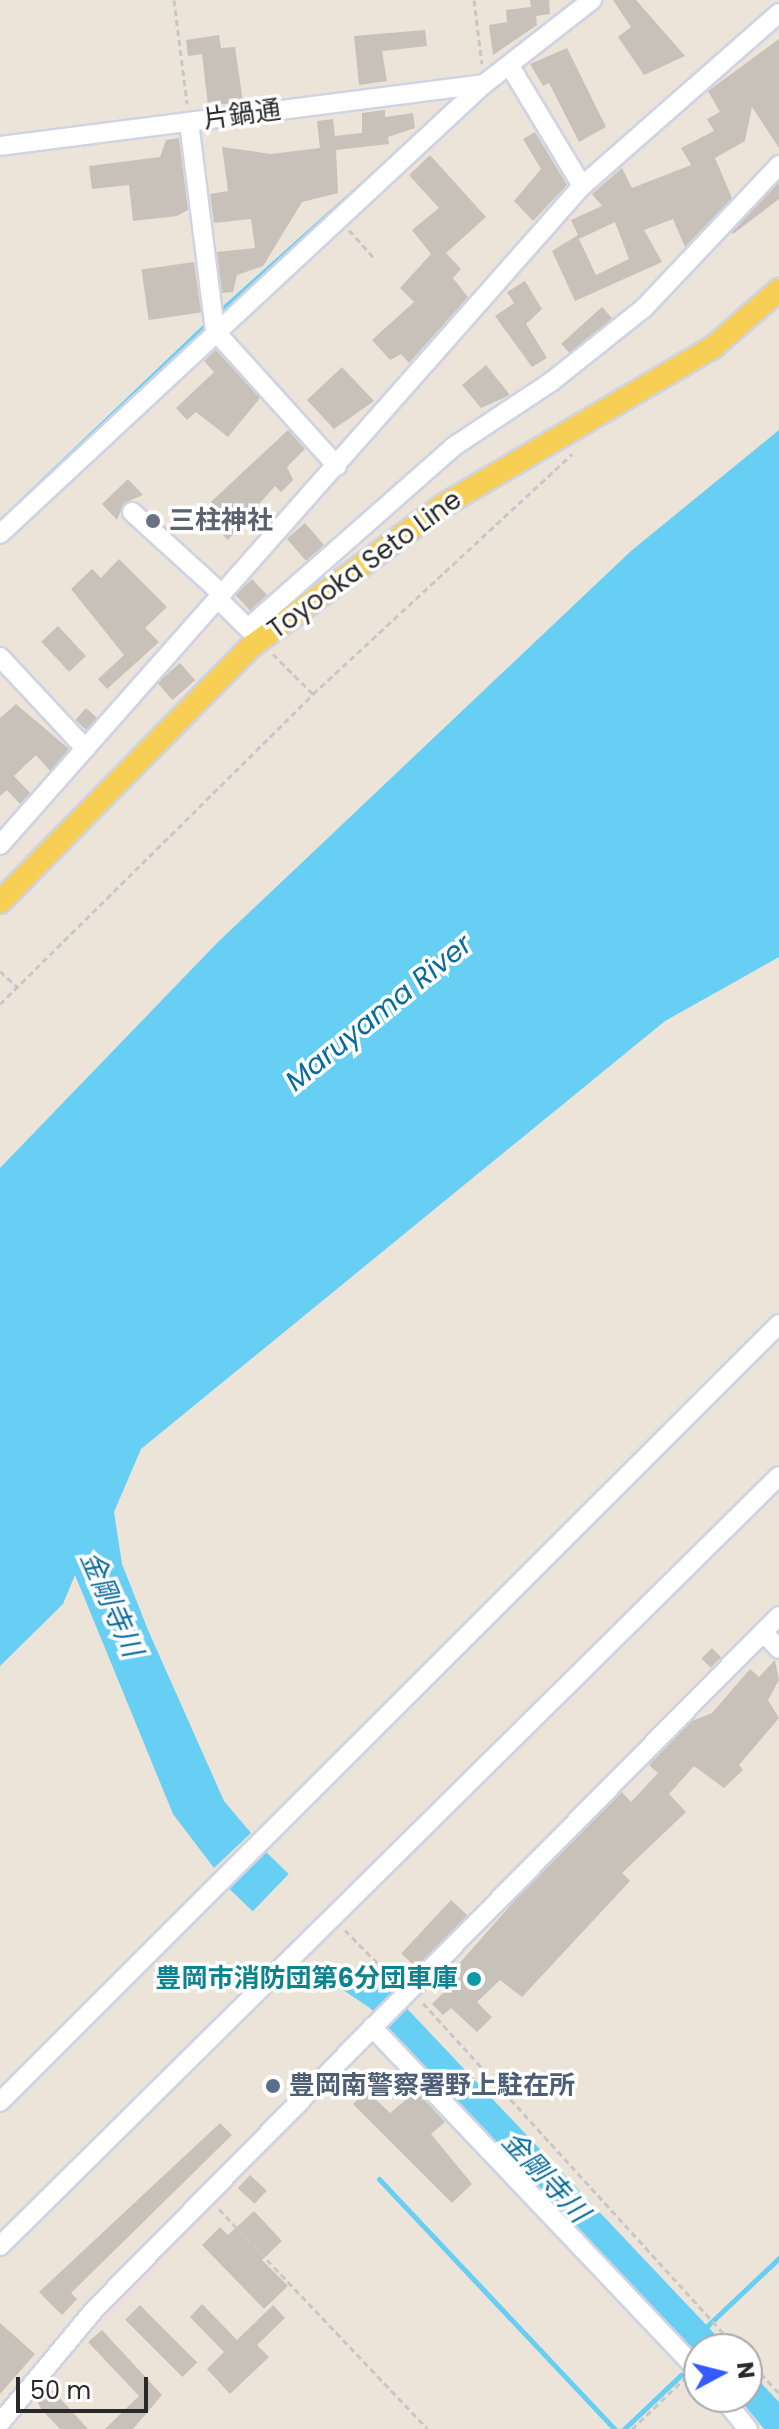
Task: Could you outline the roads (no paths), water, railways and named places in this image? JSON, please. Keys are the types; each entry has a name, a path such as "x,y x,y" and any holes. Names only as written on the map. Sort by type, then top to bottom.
{"main road":[{"name":"Toyooka Seto Line","path":"0,902 254,634 444,505 712,348 779,290"}],"street":[{"path":"0,534 484,84 592,0"},
{"path":"0,845 582,186 779,13"},
{"path":"510,66 582,186"},
{"name":"片鍋通","path":"0,146 484,84"},
{"path":"189,122 215,331 337,466"},
{"path":"132,512 254,634 453,447 551,382 644,308 779,165"},
{"path":"0,657 85,748"},
{"path":"0,2102 779,1324"},
{"path":"0,2246 330,1915 779,1476"},
{"path":"5,2424 67,2338 779,1616"},
{"path":"763,1632 779,1649"},
{"path":"374,2025 683,2356"},
{"path":"735,2413 748,2429"}],"water":[{"path":"779,430 779,957 665,1021 141,1449 114,1512 122,1564 148,1630 224,1801 251,1833 214,1868 173,1814 75,1575 63,1604 0,1666 0,1168 218,942 631,551"},
{"path":"265,1851 289,1874 253,1911 229,1888"},
{"name":"金剛寺川","path":"363,1962 714,2333 683,2333 683,2340 370,2008 337,1986"},
{"path":"763,2385 779,2402 779,2429 764,2429 751,2413 763,2413"}],"waterway":[{"path":"542,28 576,0"},
{"path":"218,313 413,138"},
{"path":"0,521 208,323"},
{"path":"379,2179 615,2429"},
{"path":"705,2328 779,2258"},
{"path":"624,2429 681,2375"}],"place":[{"name":"三柱神社","path":"153,521"},
{"name":"豊岡市消防団第6分団車庫","path":"474,1979"},
{"name":"豊岡南警察署野上駐在所","path":"273,2086"}],"water label":[{"name":"Maruyama River","path":"379,1013"}]}
